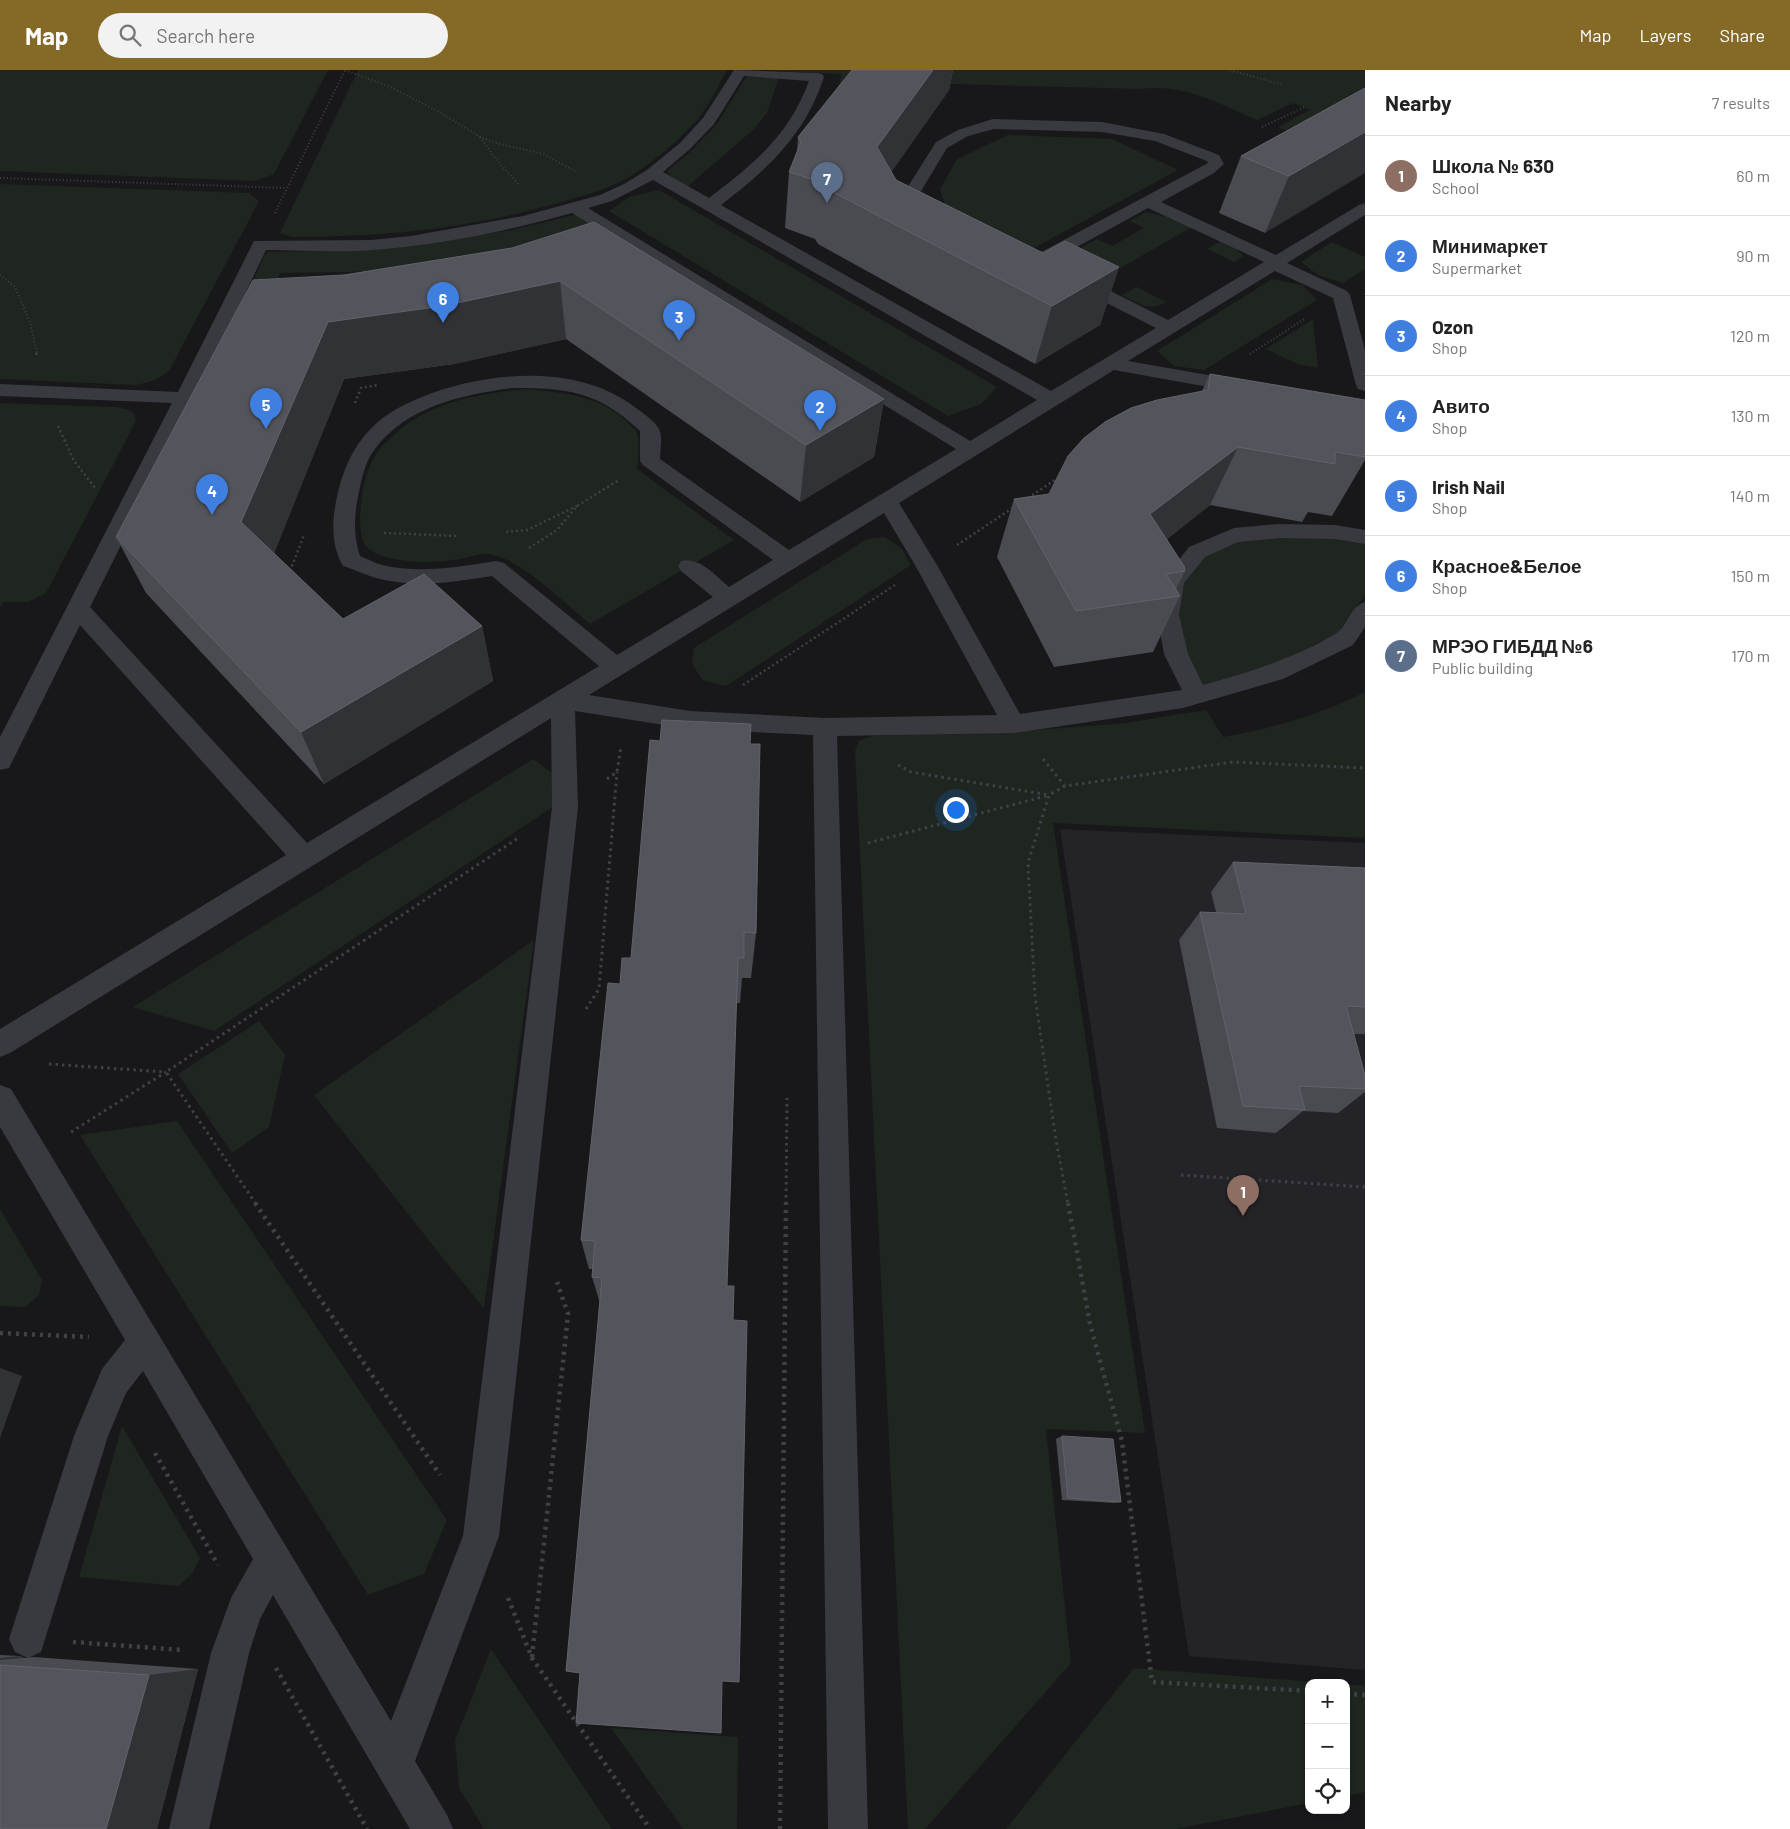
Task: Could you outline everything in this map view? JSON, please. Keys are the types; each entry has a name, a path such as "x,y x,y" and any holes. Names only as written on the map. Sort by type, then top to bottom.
{"lane":[{"path":"0,761 185,398 260,245 361,245 411,241 494,228 576,208 606,198 630,187 653,173 685,146 708,121 741,71 817,77 802,116 787,136 761,165 710,205"},
{"path":"930,231 912,214 910,196 941,145 963,133 993,124 1102,127 1159,137 1214,158 1216,164 1208,170 1030,264 1058,272 1170,328"},
{"path":"653,173 1052,400"},
{"path":"1148,202 1342,295 1365,385"},
{"path":"576,208 610,237 971,450"},
{"path":"0,1044 1365,208"},
{"path":"236,294 256,295"},
{"path":"1111,364 1263,390"},
{"path":"616,667 496,568 456,575 414,577 380,572 351,561 343,532 345,505 350,482 368,444 382,429 404,413 428,402 476,387 525,381 567,385 605,396 649,429 651,436 650,461 790,561"},
{"path":"0,390 185,398"},
{"path":"887,501 926,565 1014,724"},
{"path":"1196,695 1176,654 1168,615 1173,581 1197,552 1234,535 1279,531 1335,532 1365,537"},
{"path":"689,566 729,598"},
{"path":"78,608 305,858"},
{"path":"563,700 690,720 825,727 1014,724 1183,699 1275,673 1345,638 1365,610"},
{"path":"394,1764 481,1536 565,807 563,700"},
{"path":"825,727 848,1829"},
{"path":"0,1099 433,1829"},
{"path":"28,1639 91,1436 114,1381 144,1342"},
{"path":"188,1829 230,1653 244,1611 273,1559"}],"path":[{"path":"260,245 345,70 390,87 441,113 480,137 496,143 543,154 577,172 606,198"},
{"path":"1230,70 1283,85"},
{"path":"1262,127 1305,107"},
{"path":"480,137 495,158 520,186 557,213"},
{"path":"0,178 287,188"},
{"path":"1207,381 1342,295"},
{"path":"354,405 361,388 380,385"},
{"path":"501,532 527,530 577,506 650,461"},
{"path":"1025,500 1058,478"},
{"path":"690,720 1017,505"},
{"path":"496,568 556,530 577,506"},
{"path":"289,572 306,528"},
{"path":"343,532 467,536"},
{"path":"1014,724 1065,786"},
{"path":"583,1013 599,989 621,744"},
{"path":"827,854 1049,795 1065,786 1233,762 1365,768"},
{"path":"894,763 911,772 1049,795"},
{"path":"34,1156 166,1072 617,772"},
{"path":"1049,795 1028,863 1036,997 1056,1140 1090,1324 1122,1441 1152,1682 1305,1692"},
{"path":"39,1063 166,1072"},
{"path":"166,1072 481,1536 532,1658 650,1829"},
{"path":"780,1829 787,1094"},
{"path":"1181,1175 1365,1187"},
{"path":"532,1658 568,1314 555,1277"},
{"path":"0,1333 89,1337"},
{"path":"28,1639 230,1653"},
{"path":"1350,1694 1365,1695"}],"shaded area":[{"path":"0,70 328,70 274,174 256,181 0,171"},
{"path":"358,70 727,70 706,108 683,135 638,171 621,182 603,189 525,212 426,230 326,237 292,237 280,233"},
{"path":"762,70 1365,70 1365,166 1322,145 1278,127 1310,110 1293,103 1257,120 1201,96 1172,89 918,83 840,86 841,74"},
{"path":"746,77 779,77 767,113 753,130 687,187 673,179 667,171 690,152 717,124"},
{"path":"1008,135 1112,139 1178,170 1021,255 949,218 940,189 957,159"},
{"path":"0,184 249,193 259,201 169,371 161,377 153,381 134,385 0,379"},
{"path":"659,190 997,387 981,404 948,416 609,211 629,197"},
{"path":"1146,212 1168,217 1192,227 1096,282 1060,259 1097,239 1112,246 1144,228 1130,221"},
{"path":"575,215 605,232 420,266 352,272 280,273 273,292 253,282 264,256 268,252 368,250 414,246 512,230"},
{"path":"1221,241 1233,247 1244,256 1234,262 1207,249"},
{"path":"1332,242 1365,257 1365,269 1343,283 1318,275 1301,262"},
{"path":"1272,279 1302,285 1317,300 1204,370 1174,366 1157,351"},
{"path":"1137,287 1166,302 1149,307 1122,295"},
{"path":"1313,319 1318,368 1297,364 1266,349"},
{"path":"524,389 578,396 603,405 614,412 636,431 639,445 637,469 734,540 590,624 527,572 501,557 484,554 445,561 422,562 399,560 377,554 369,549 364,543 361,531 362,494 371,463 384,444 409,423 439,407 472,397"},
{"path":"0,403 115,407 134,413 136,421 46,593 28,602 3,602 0,607"},
{"path":"1283,534 1365,540 1365,595 1338,633 1270,667 1198,688 1180,653 1177,584 1200,556 1236,538"},
{"path":"885,537 902,549 911,565 726,686 702,680 692,663 694,648 867,539"},
{"path":"1365,692 1365,838 1053,823 1145,1433 1046,1429 1071,1663 925,1829 908,1829 855,751 859,741 872,736 1024,731 1126,723 1206,710 1223,737 1296,720"},
{"path":"533,759 556,776 553,807 214,1031 133,1007"},
{"path":"1060,829 1365,843 1365,1670 1189,1656"},
{"path":"534,940 484,1308 314,1095"},
{"path":"259,1021 285,1055 269,1127 232,1153 178,1074"},
{"path":"177,1121 447,1520 424,1574 368,1595 80,1135"},
{"path":"0,1209 42,1280 39,1295 25,1307 0,1306"},
{"path":"122,1426 200,1558 192,1574 178,1586 79,1577"},
{"path":"491,1649 612,1829 484,1829 459,1788 455,1740"},
{"path":"1134,1668 1305,1681 1305,1804 1176,1829 1006,1829"},
{"path":"1350,1684 1365,1686 1365,1792 1350,1795"},
{"path":"611,1728 738,1737 737,1829 683,1829"}],"building":[{"path":"852,70 933,70 877,147 896,180 1043,253 1065,241 1119,267 1052,306 823,187 821,182 789,172 801,142 798,137"},
{"path":"1365,88 1365,132 1289,176 1241,156"},
{"path":"594,222 884,399 806,445 560,281 443,306 328,322 241,522 343,619 424,574 482,626 301,732 116,537 253,280 344,275 512,248"},
{"path":"1210,374 1365,400 1365,457 1335,452 1335,464 1238,447 1150,514 1184,566 1185,571 1166,574 1180,596 1076,611 1014,499 1049,494 1068,456 1084,438 1105,422 1131,408 1157,400 1208,390"},
{"path":"662,720 751,724 750,744 760,744 756,933 744,932 744,958 738,958 727,1286 734,1286 733,1320 747,1321 739,1682 722,1681 721,1733 576,1723 580,1673 566,1671 602,1278 592,1277 595,1241 581,1240 608,983 620,984 622,958 631,958 650,740 660,741"},
{"path":"1233,862 1365,868 1365,1007 1346,1006 1365,1075 1365,1089 1299,1086 1305,1110 1243,1106 1200,912 1246,914"},
{"path":"1062,1436 1113,1439 1121,1502 1068,1498"},
{"path":"0,1665 149,1675 106,1829 0,1829"}],"place":[{"name":"МРЭО ГИБДД №6","path":"827,203"},
{"name":"Красное&Белое","path":"443,323"},
{"name":"Ozon","path":"679,341"},
{"name":"Irish Nail","path":"266,429"},
{"name":"Минимаркет","path":"820,431"},
{"name":"Авито","path":"212,515"},
{"name":"Школа № 630","path":"1243,1216"}]}
